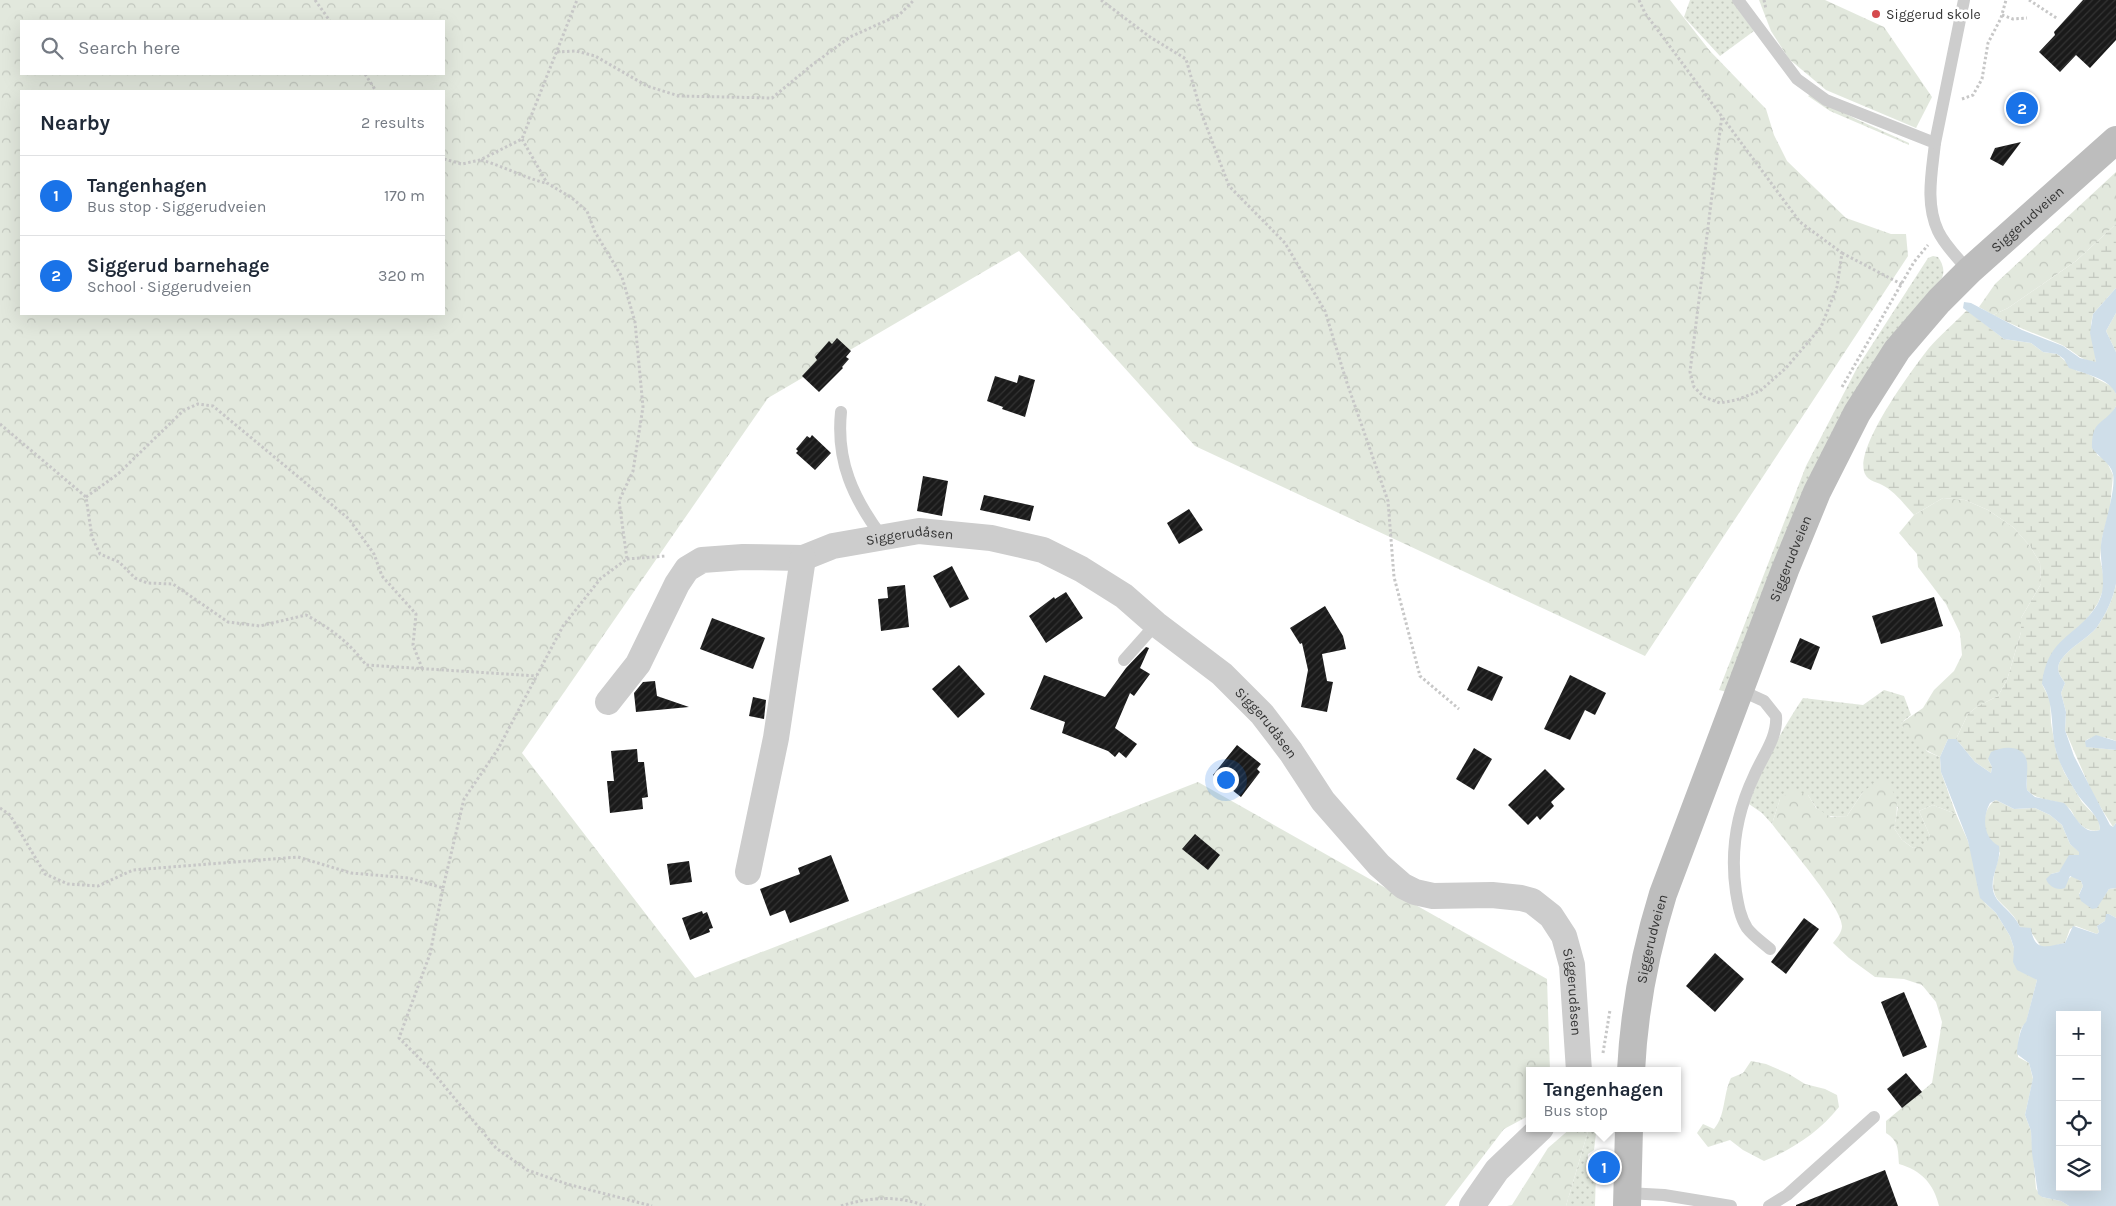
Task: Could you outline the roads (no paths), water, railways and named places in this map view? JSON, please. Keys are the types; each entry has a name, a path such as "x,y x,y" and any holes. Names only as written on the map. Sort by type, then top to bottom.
{"main road":[{"name":"Siggerudveien","path":"1631,1067 1637,1002 1651,933 1676,859 1817,492 1857,413 1910,333 1969,271 2116,140"},
{"path":"1627,1200 1629,1132"}],"street":[{"name":"Siggerudåsen","path":"608,702 638,664 653,631 687,569 702,560 743,557 803,558 833,546 919,531 990,538 1043,550 1081,569 1124,596 1156,624 1222,674 1262,714 1291,752 1323,801 1380,865 1403,886 1415,892 1433,896 1492,895 1521,898 1532,902 1552,916 1564,936 1572,965 1578,1067"},
{"path":"748,872 776,738 803,558"},
{"path":"1472,1206 1497,1170 1537,1132"}],"lane":[{"path":"1738,0 1791,72 1804,84 1826,100 1934,143"},
{"path":"1964,0 1934,143 1930,196 1938,232 1969,271"},
{"path":"841,412 839,430 844,465 863,509 882,537"},
{"path":"1124,660 1156,624"},
{"path":"1740,690 1764,701 1776,716 1775,732 1752,779 1740,813 1735,833 1733,861 1737,900 1743,921 1753,934 1770,949"},
{"path":"1769,1206 1788,1195 1874,1117"},
{"path":"1627,1200 1657,1194 1731,1206"}],"place":[{"name":"Siggerud skole","path":"1876,14"},
{"name":"Siggerud barnehage","path":"2022,108"},
{"name":"Tangenhagen","path":"1604,1167"}]}
